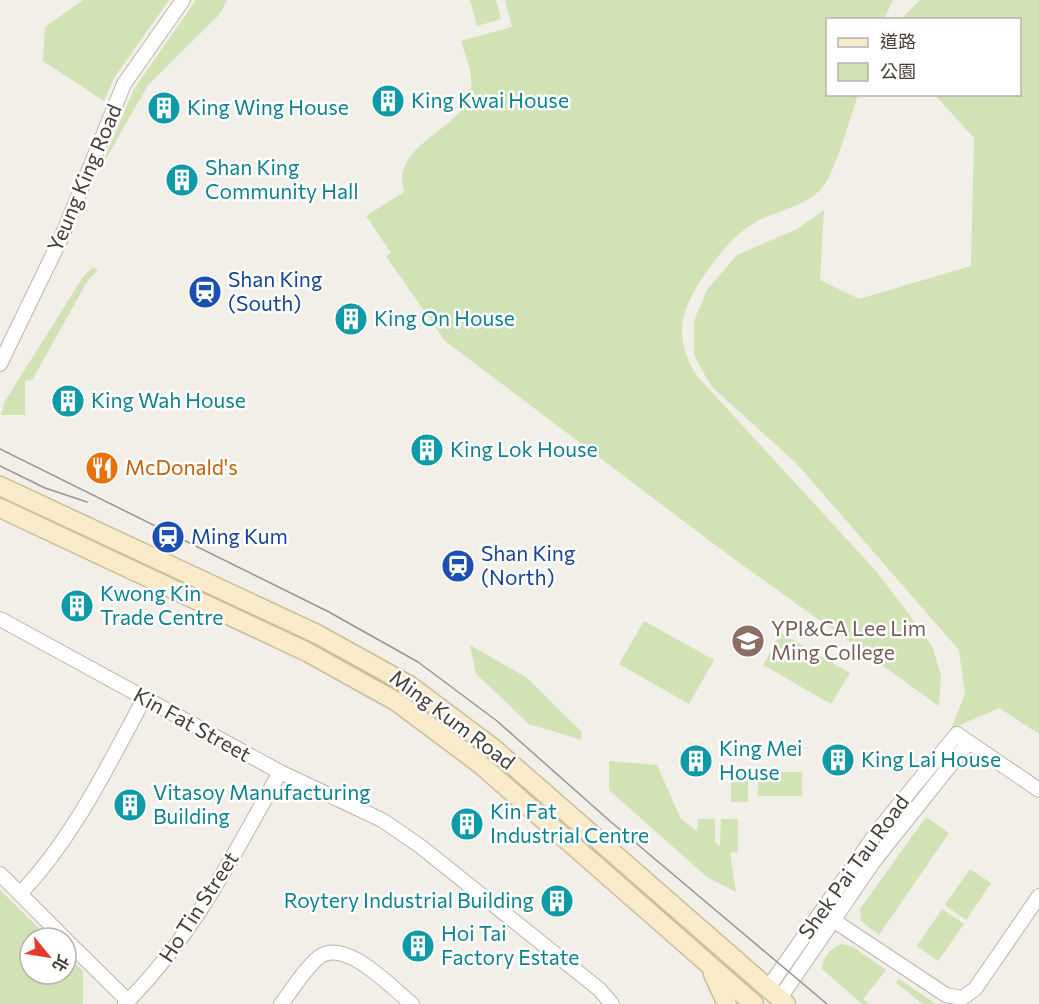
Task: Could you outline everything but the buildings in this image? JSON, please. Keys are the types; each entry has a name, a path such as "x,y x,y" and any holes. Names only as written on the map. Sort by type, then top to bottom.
{"main road":[{"name":"Ming Kum Road","path":"0,486 327,639 409,685 493,748 778,998"},
{"name":"Ming Kum Road","path":"0,508 307,652 397,702 480,764 756,1004"},
{"path":"708,964 727,1004"},
{"name":"Shek Pai Tau Road","path":"756,1004 778,998"}],"street":[{"name":"Yeung King Road","path":"0,364 62,236 124,84 183,0"},
{"name":"Kin Fat Street","path":"1,622 280,772 382,820 403,833 599,988 612,1004"},
{"path":"20,894 51,860 69,835 144,699"},
{"name":"Shek Pai Tau Road","path":"778,998 879,829 963,738"},
{"name":"Shek Pai Tau Road","path":"778,998 963,738"},
{"path":"963,738 1039,790"},
{"name":"Ho Tin Street","path":"127,1003 188,931 214,891 280,772"},
{"path":"0,874 52,926"},
{"path":"833,921 946,995 962,998 975,989 1039,896"},
{"path":"281,1004 316,959 326,953 337,951 353,957 412,1004"},
{"path":"78,952 127,1003"}],"green space":[{"path":"83,0 169,0 114,78 104,101 43,61 45,27"},
{"path":"196,0 227,0 219,15 148,85 100,169 134,89"},
{"path":"470,0 496,0 501,19 477,26"},
{"path":"505,0 893,0 884,18 826,18 826,96 858,96 827,181 807,200 756,222 725,248 693,294 683,320 682,333 689,361 697,376 876,571 932,646 941,675 939,706 730,556 445,341 386,256 391,253 366,216 404,192 403,175 408,160 418,148 456,115 466,102 471,87 471,75 461,41 512,27"},
{"path":"920,0 1039,0 1039,734 999,708 951,729 965,694 959,650 796,463 711,386 694,355 694,321 707,290 737,255 797,229 824,210 820,280 859,299 971,266 974,138 936,96 1021,96 1021,18 902,18"},
{"path":"93,267 98,270 88,280 32,380 25,381 25,415 1,415 5,401 83,277"},
{"path":"644,621 714,660 689,704 619,664"},
{"path":"781,633 850,673 831,704 763,665"},
{"path":"470,645 527,678 581,731 582,740 529,724 476,674"},
{"path":"609,761 657,765 681,819 697,831 698,819 715,819 715,843 720,846 721,819 738,819 738,852 730,853 736,892 707,877 609,790"},
{"path":"731,769 748,769 748,802 731,802"},
{"path":"758,772 802,772 802,796 758,796"},
{"path":"926,817 949,833 879,935 861,921 860,909"},
{"path":"970,869 991,883 966,920 945,905"},
{"path":"0,890 37,926 18,926 18,986 78,986 78,966 83,971 83,1004 0,1004"},
{"path":"942,909 964,924 938,961 917,946"},
{"path":"842,944 853,947 886,970 863,999 869,1004 862,1004 822,969 828,954"},
{"path":"899,979 936,1004 923,1004 896,983"}],"tram line":[{"path":"0,449 329,612 418,662 497,721 611,822 827,1004"},
{"path":"0,466 45,488 87,502"}],"place":[{"name":"King Kwai House","path":"388,101"},
{"name":"King Wing House","path":"164,108"},
{"name":"Shan King Community Hall","path":"182,180"},
{"name":"Shan King (South)","path":"205,292"},
{"name":"King On House","path":"351,319"},
{"name":"King Wah House","path":"68,401"},
{"name":"King Lok House","path":"427,450"},
{"name":"McDonald's","path":"102,468"},
{"name":"Ming Kum","path":"168,537"},
{"name":"Shan King (North)","path":"458,566"},
{"name":"Kwong Kin Trade Centre","path":"77,606"},
{"name":"YPI&CA Lee Lim Ming College","path":"748,641"},
{"name":"King Lai House","path":"838,760"},
{"name":"King Mei House","path":"696,761"},
{"name":"Vitasoy Manufacturing Building","path":"130,805"},
{"name":"Kin Fat Industrial Centre","path":"467,824"},
{"name":"Roytery Industrial Building","path":"557,901"},
{"name":"Hoi Tai Factory Estate","path":"418,946"}]}
